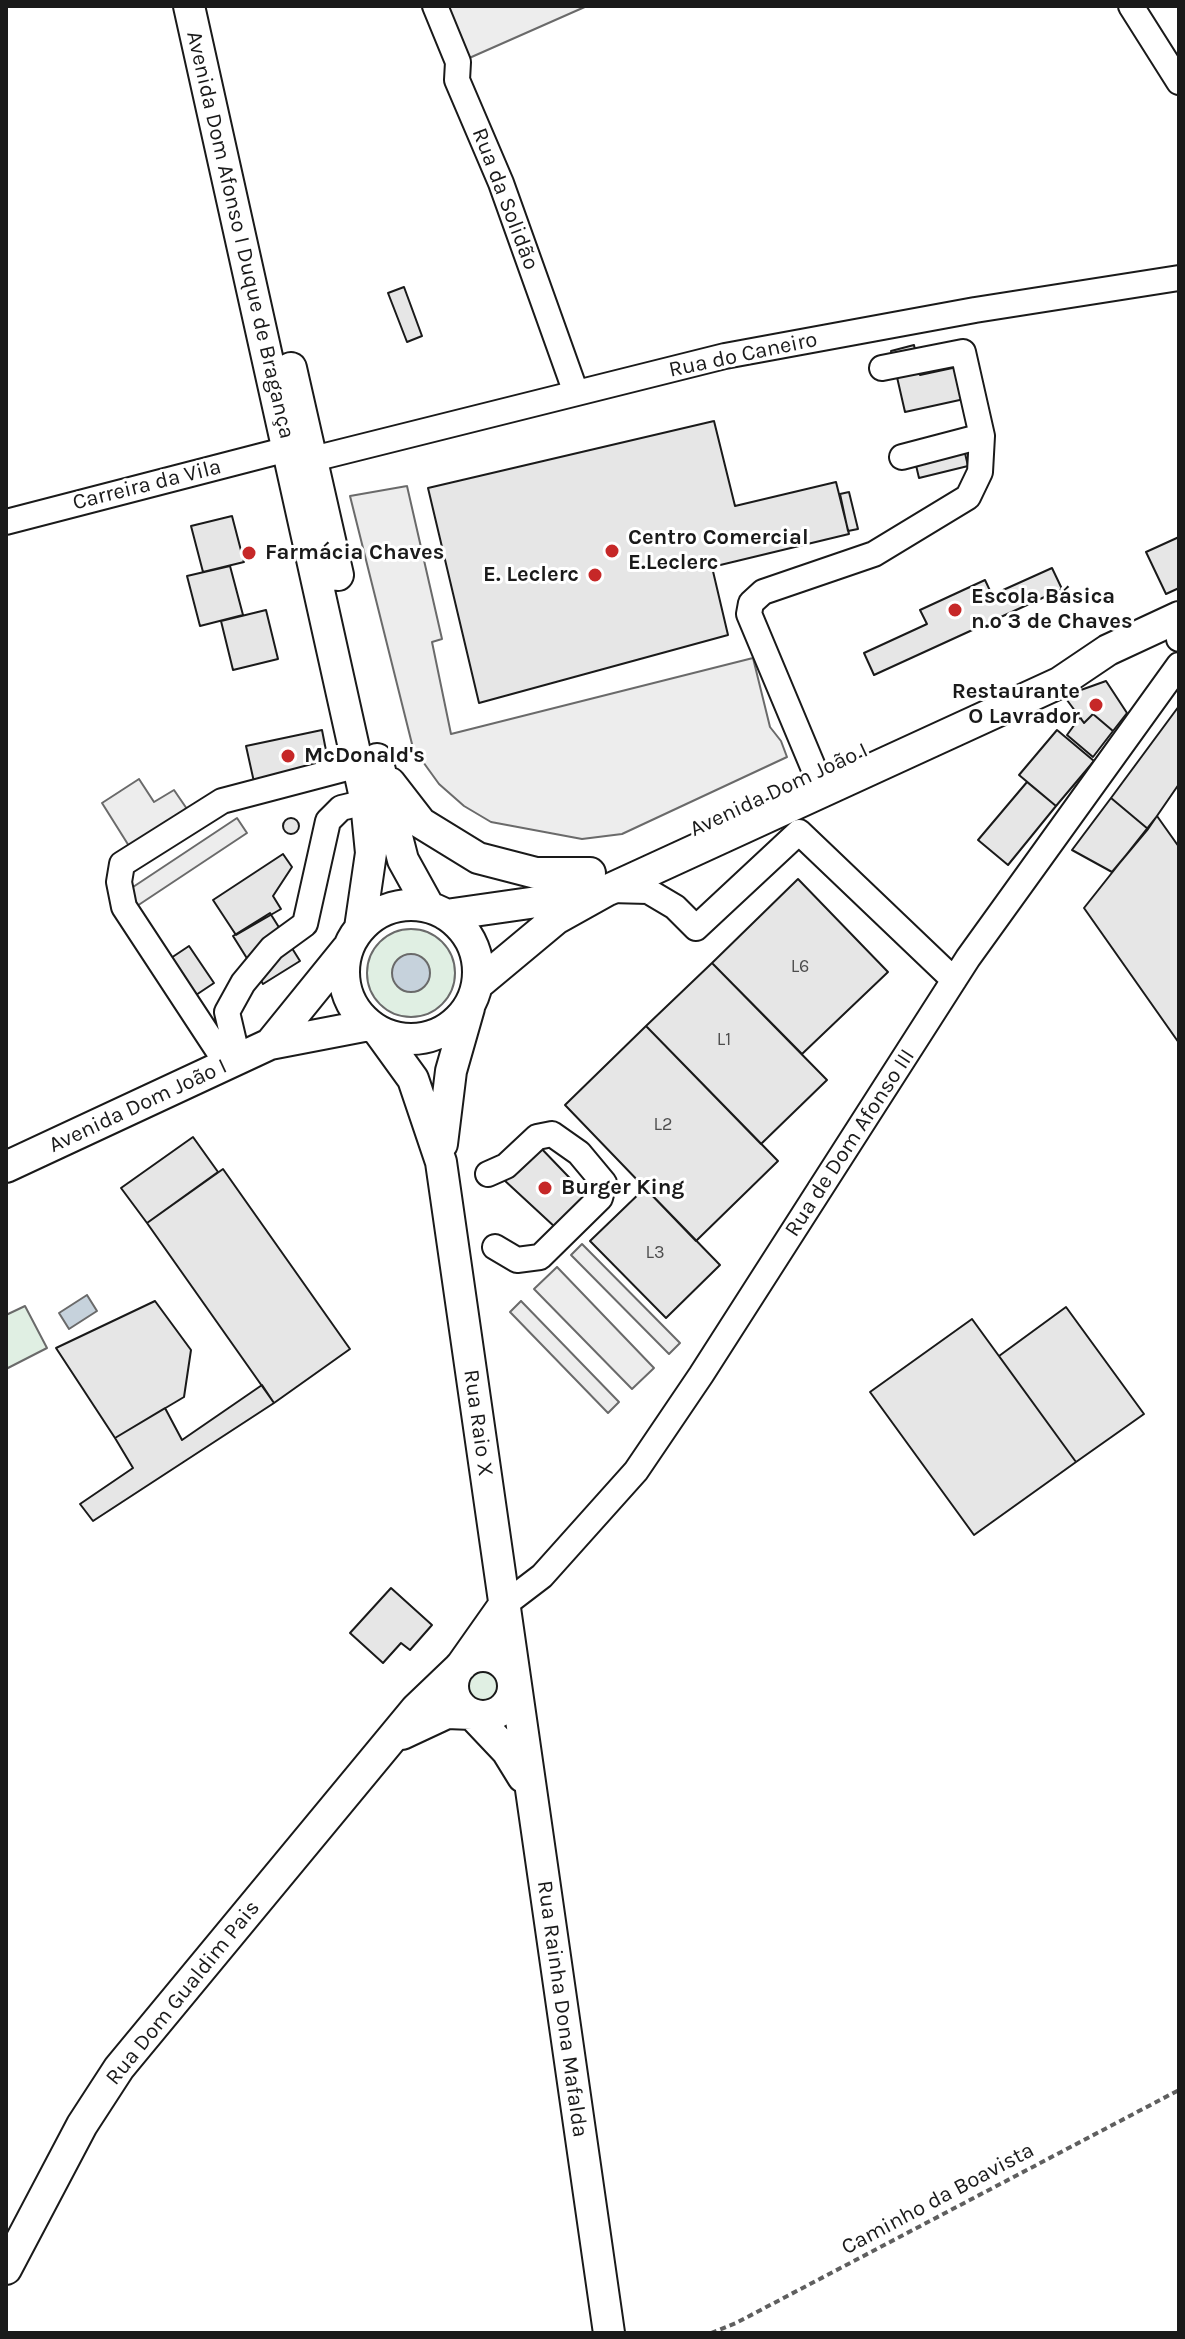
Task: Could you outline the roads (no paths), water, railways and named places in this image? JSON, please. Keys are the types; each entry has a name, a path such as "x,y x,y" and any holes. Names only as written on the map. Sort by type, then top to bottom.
{"main road":[{"name":"Avenida Dom Afonso I Duque de Bragança","path":"191,6 368,765 403,860 438,911"},
{"name":"Avenida Dom João I","path":"473,996 556,919 604,881 816,774 1049,666 1108,650 1178,625"},
{"name":"Avenida Dom João I","path":"438,911 544,901 604,881 1059,683 1108,650"},
{"name":"Avenida Dom Afonso I Duque de Bragança","path":"354,938 371,861 366,802 368,765"},
{"name":"Avenida Dom Afonso I Duque de Bragança","path":"368,765 411,812 463,851 520,871 604,881"},
{"path":"391,908 438,911 462,928 473,945 478,964 473,996 455,1024 438,1034 419,1039 398,1039 374,1028 354,1009 346,989 344,968 354,938 391,908"},
{"name":"Avenida Dom João I","path":"270,1044 354,938"},
{"name":"Rua Raio X","path":"441,1162 451,1071 473,996"},
{"name":"Avenida Dom João I","path":"6,1167 270,1044 374,1028"},
{"name":"Rua Raio X","path":"374,1028 413,1079 441,1162 513,1685"},
{"name":"Rua Dom Gualdim Pais","path":"6,2269 82,2125 119,2068 431,1693 461,1666 493,1616 504,1605"},
{"path":"472,1714 495,1714 511,1697 513,1685 510,1674 493,1658 482,1656 461,1666 453,1683 454,1693 464,1709 507,1751 530,1789"},
{"name":"Rua Rainha Dona Mafalda","path":"513,1685 609,2333"},
{"name":"Rua Dom Gualdim Pais","path":"394,1739 447,1713 472,1714"}],"street":[{"name":"Rua da Solidão","path":"435,6 458,62 457,80 501,183 576,393"},
{"path":"1131,6 1179,82"},
{"name":"Rua do Caneiro","path":"298,458 725,356 975,310 1179,278"},
{"path":"816,774 749,614 751,603 763,592 874,554 968,497 980,472 982,436 963,352 882,368"},
{"path":"902,457 982,436"},
{"name":"Carreira da Vila","path":"6,522 298,458"},
{"name":"Rua de Dom Afonso III","path":"504,1605 542,1576 636,1471 954,980 1179,665"},
{"path":"233,1062 124,907 119,882 122,864 222,801 368,765"},
{"path":"233,1062 227,1012 243,983 272,948 305,924 328,821 341,808 366,802"},
{"path":"604,881 648,891 675,907 696,928 799,832 954,980"},
{"path":"488,1174 506,1166 537,1137 552,1134 579,1153 604,1183 600,1198 540,1257 517,1260 495,1247"}],"place":[{"name":"Centro Comercial E.Leclerc","path":"612,551"},
{"name":"Farmácia Chaves","path":"249,553"},
{"name":"E. Leclerc","path":"595,575"},
{"name":"Escola Básica n.º 3 de Chaves","path":"955,610"},
{"name":"Restaurante O Lavrador","path":"1096,705"},
{"name":"McDonald's","path":"288,756"},
{"name":"Burger King","path":"545,1188"}]}
